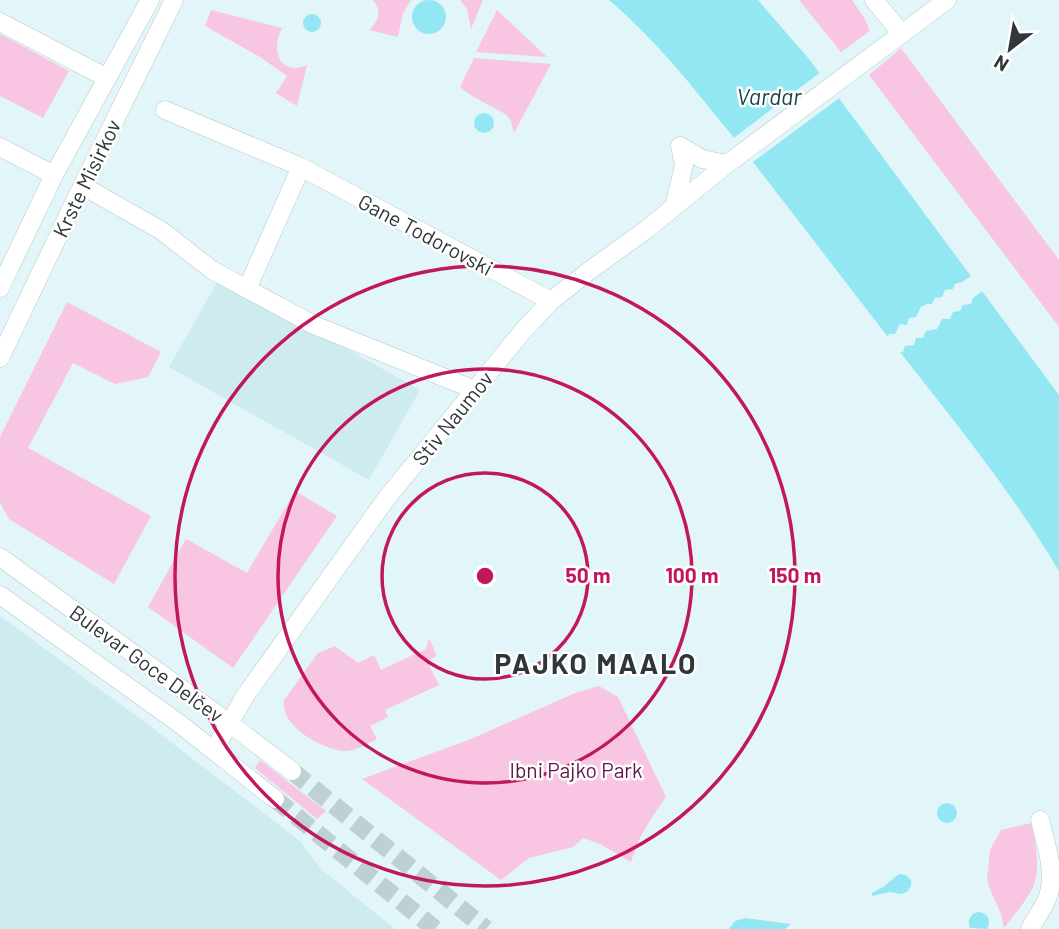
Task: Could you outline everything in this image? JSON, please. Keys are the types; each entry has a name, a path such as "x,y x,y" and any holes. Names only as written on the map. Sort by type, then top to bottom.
{"street":[{"name":"Krste Misirkov","path":"0,288 54,175 150,0"},
{"name":"Krste Misirkov","path":"0,358 174,0"},
{"path":"874,0 902,34 947,0"},
{"path":"0,22 107,78"},
{"name":"Stiv Naumov","path":"215,750 245,696 386,499 522,332 551,302 589,271 902,34"},
{"name":"Gane Todorovski","path":"165,110 301,167 551,302"},
{"path":"674,206 684,165 680,146 702,159 727,164"},
{"path":"0,147 54,175"},
{"path":"247,289 301,167"},
{"path":"83,186 162,231 212,270 314,324 475,390"},
{"name":"Bulevar Goce Delčev","path":"0,548 7,561 292,771"},
{"name":"Bulevar Goce Delčev","path":"0,595 215,750 275,799"},
{"path":"1030,929 1048,897 1051,884 1051,870 1040,820"}],"shaded area":[{"path":"220,277 420,390 369,480 169,367"},
{"path":"0,616 300,841 322,870 395,929 0,929"}],"green space":[{"path":"373,0 411,0 403,13 398,37 369,30 379,15"},
{"path":"460,0 483,0 471,29 467,9"},
{"path":"799,0 852,0 870,31 841,52"},
{"path":"211,10 282,28 277,45 280,59 290,67 307,65 297,106 276,93 287,76 260,57 205,26"},
{"path":"497,10 547,57 476,52"},
{"path":"0,34 69,71 43,118 0,96"},
{"path":"901,48 1059,260 1059,327 869,75"},
{"path":"474,58 551,64 514,133 507,115 460,87"},
{"path":"67,302 161,352 148,377 115,384 73,363 28,448 151,516 114,584 9,519 0,503 0,437"},
{"path":"295,491 337,516 233,668 148,607 186,539 247,573"},
{"path":"429,638 437,656 427,661 439,685 385,710 388,717 370,726 377,739 362,747 337,750 315,742 288,719 284,700 318,653 335,646 358,663 374,655 381,670 426,649"},
{"name":"Ibni Pajko Park","path":"599,686 618,697 666,797 641,836 631,862 600,844 583,838 573,847 529,858 501,880 362,779 471,739 575,693"},
{"path":"260,760 326,811 317,819 255,768"},
{"path":"1031,823 1037,857 1034,883 1025,901 1004,928 987,880 990,850 1001,830"}],"water":[{"path":"429,0 441,5 446,17 441,29 429,34 417,29 412,17 417,5"},
{"name":"Vardar","path":"609,0 758,0 809,59 1059,395 1059,571 987,464 746,153 672,64"},
{"path":"312,14 318,17 321,23 318,29 312,32 306,29 303,23 306,17"},
{"path":"484,113 491,116 494,123 491,130 484,133 477,130 474,123 477,116"},
{"path":"943,803 951,803 957,813 951,823 943,823 937,817 937,809"},
{"path":"899,874 906,875 911,880 907,892 872,896 872,893"},
{"path":"977,912 988,917 987,929 970,928 970,918"},
{"path":"746,918 791,924 785,929 729,929 735,921"}],"pier":[{"path":"822,71 842,96 750,164 731,140"},
{"path":"974,274 985,289 973,298 971,304 963,305 960,311 953,312 950,319 942,319 937,329 926,331 923,338 916,338 914,345 905,346 903,352 896,353 886,341 889,334 895,334 900,324 907,325 909,318 916,317 921,307 932,304 935,298 942,297 945,290 953,289 955,284"}],"tunnel":[{"path":"292,771 486,929"},
{"path":"275,799 435,929"}],"district":[{"name":"PAJKO MAALO","path":"596,663"}]}
